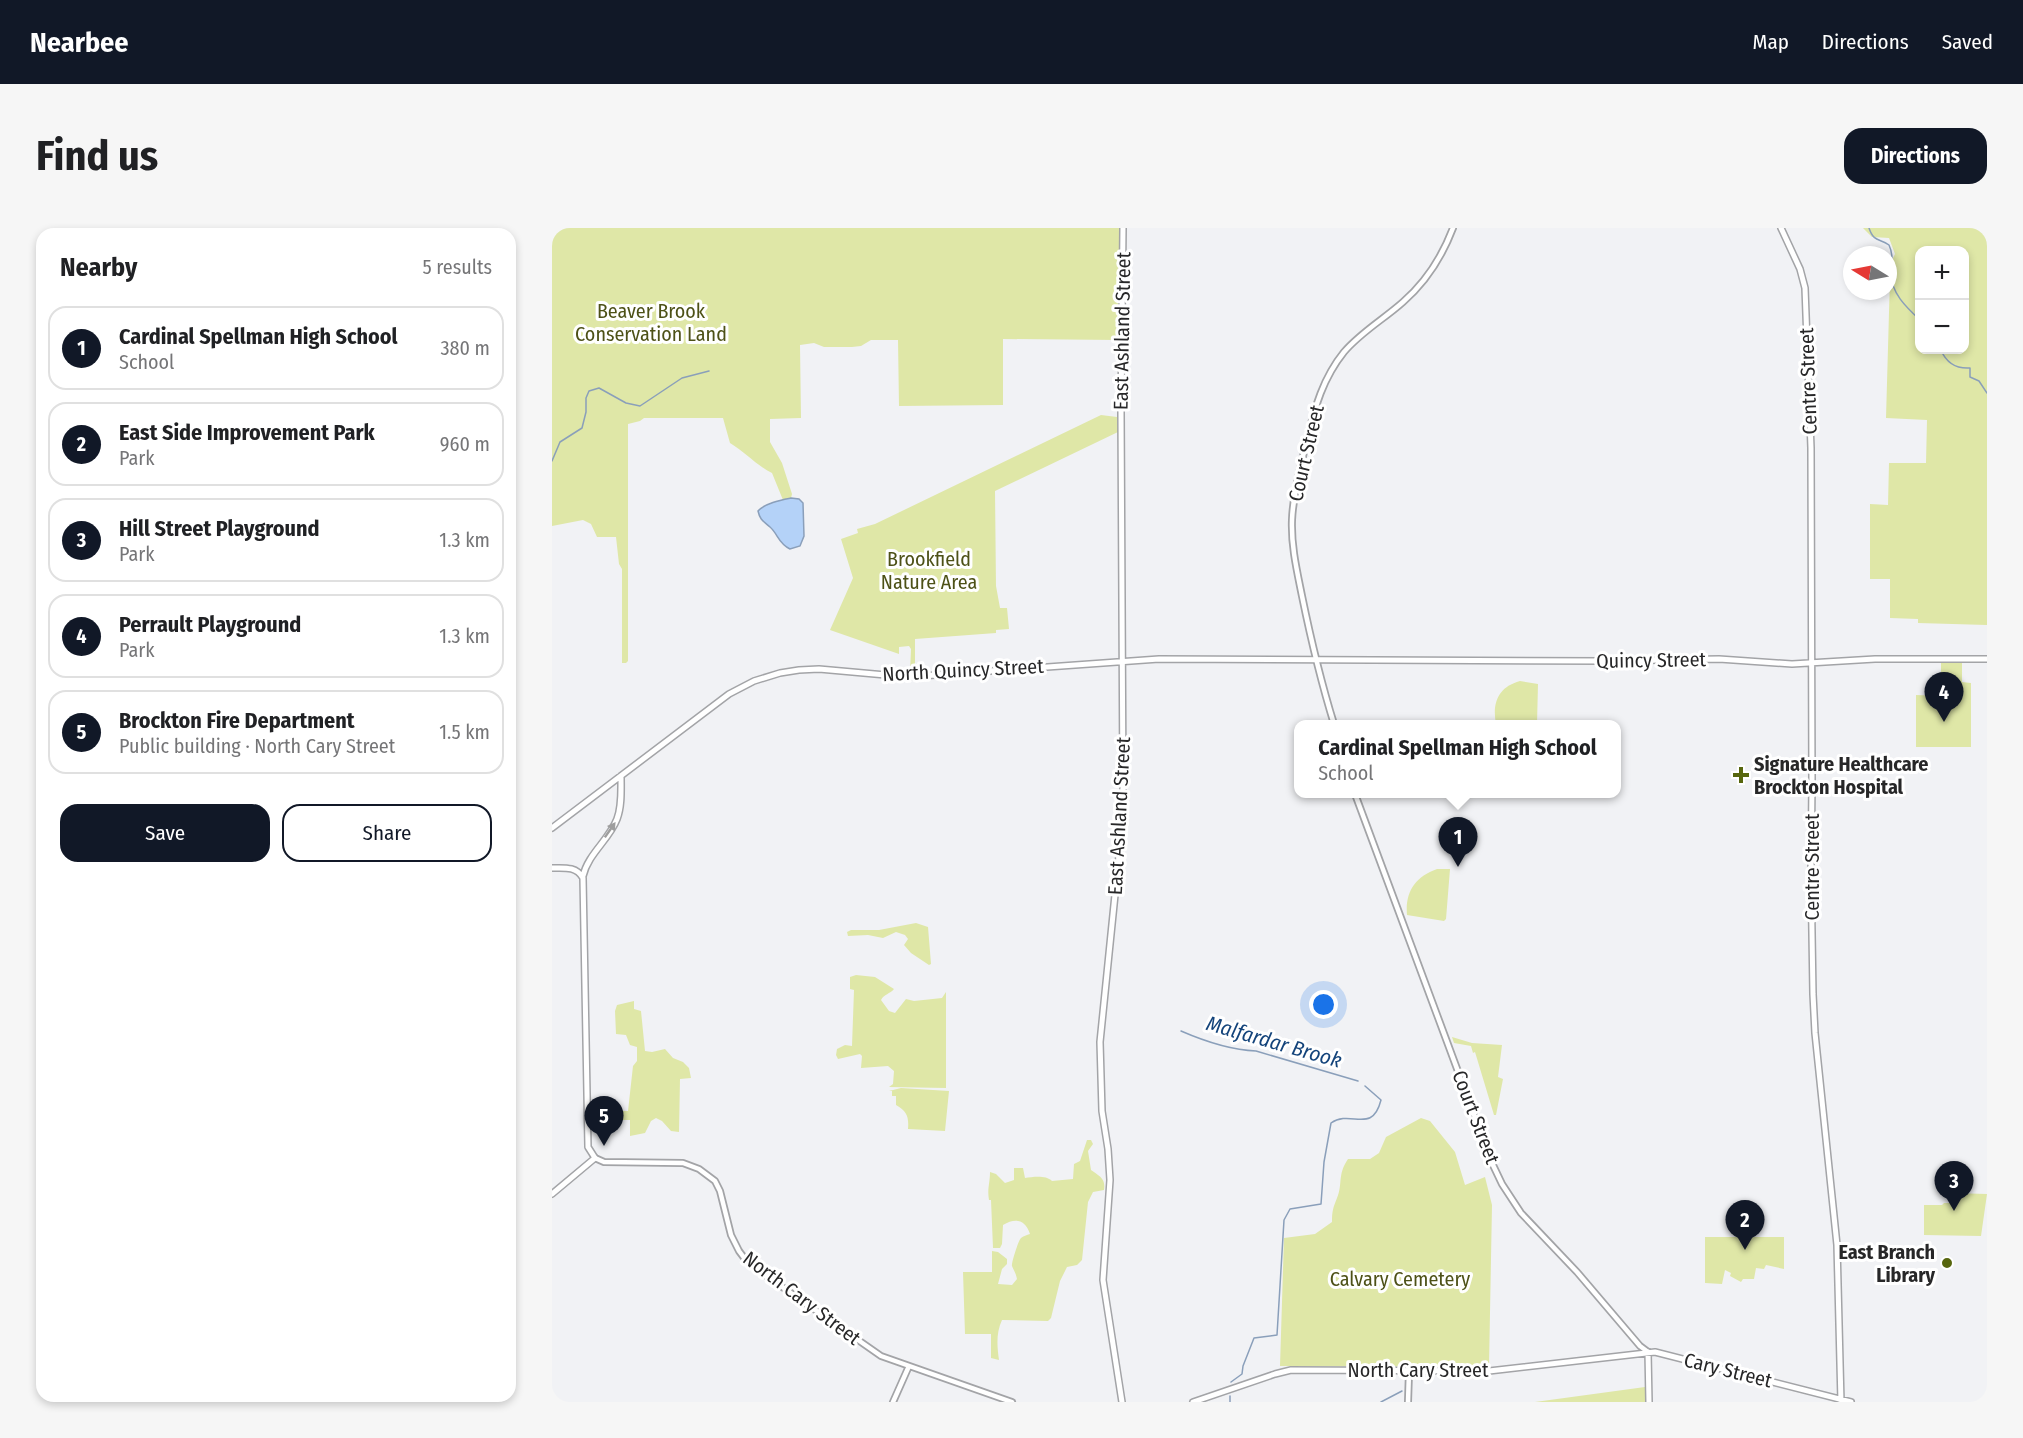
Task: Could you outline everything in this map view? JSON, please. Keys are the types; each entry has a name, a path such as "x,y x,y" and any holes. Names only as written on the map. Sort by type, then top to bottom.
{"main road":[{"name":"East Ashland Street","path":"1122,1402 1103,1280 1110,1180 1101,1093 1101,1042 1121,836 1124,750 1121,400 1123,228"},
{"name":"Centre Street","path":"1781,228 1800,269 1804,288 1811,448 1811,873 1815,1033 1837,1245 1841,1401"},
{"name":"North Quincy Street","path":"552,828 729,694 754,681 780,673 819,669 908,677 1123,660 1314,658"},
{"name":"Quincy Street","path":"1314,658 1578,661 1719,659 1811,664 1875,659 1987,659"},
{"path":"552,1194 595,1158 588,1147 583,878 588,861 617,819 621,799 621,777"},
{"path":"552,868 574,869 583,878"},
{"path":"1648,1352 1649,1402"},
{"name":"Cary Street","path":"1648,1352 1666,1354 1851,1402"},
{"name":"North Cary Street","path":"1193,1402 1291,1370 1489,1371 1648,1352"}],"street":[{"name":"Court Street","path":"1333,720 1314,658 1294,554 1292,520 1294,498 1318,398 1333,368 1345,351 1359,337 1404,302 1429,275 1444,252 1453,228"},
{"name":"Court Street","path":"1356,798 1492,1163 1503,1184 1521,1213 1648,1352"},
{"name":"North Cary Street","path":"595,1158 604,1162 683,1163 694,1166 715,1182 720,1191 734,1243 748,1263 874,1352 1012,1402"},
{"path":"1632,1354 1636,1348 1636,1341"},
{"path":"893,1402 909,1366"},
{"path":"1408,1402 1409,1372"}],"green space":[{"name":"Beaver Brook Conservation Land","path":"552,228 1120,228 1118,340 1003,339 1003,405 899,406 898,340 871,340 861,346 852,347 824,347 814,343 800,345 801,418 770,419 770,442 782,463 792,494 791,498 783,500 772,473 730,443 723,418 644,418 628,424 628,661 622,663 622,569 619,564 616,537 597,537 591,524 583,520 552,526"},
{"path":"1863,228 1987,228 1987,625 1918,623 1918,619 1890,618 1890,579 1870,579 1870,504 1888,505 1889,463 1926,463 1927,420 1886,418 1889,300 1897,300 1897,246 1892,246 1889,238 1872,237"},
{"name":"Brookfield Nature Area","path":"1101,415 1117,417 1118,432 995,491 996,586 1000,608 1007,608 1009,629 996,630 996,633 915,639 915,673 910,673 911,649 909,646 899,647 899,654 830,630 853,578 841,539 858,533 857,529 875,524"},
{"path":"1941,661 1962,662 1962,682 1971,683 1971,747 1916,747 1916,695 1941,696"},
{"path":"1520,681 1538,684 1537,720 1496,720 1498,697 1506,687"},
{"path":"1437,869 1450,869 1446,919 1444,921 1407,915 1408,899 1413,886 1423,876"},
{"path":"916,923 928,927 931,964 929,965 911,953 904,945 908,939 905,935 896,932 883,938 868,935 848,936 847,932 879,930"},
{"path":"856,975 875,977 894,989 881,1000 889,1011 895,1013 906,999 914,1001 942,998 946,992 946,1088 889,1087 893,1084 894,1071 888,1066 861,1068 862,1056 860,1054 838,1059 837,1049 845,1045 852,1046 854,990 850,989 850,977"},
{"path":"634,1001 634,1009 641,1011 645,1051 665,1049 673,1058 683,1062 689,1068 691,1078 680,1079 679,1132 671,1131 656,1118 651,1121 645,1133 630,1136 630,1120 610,1120 604,1116 590,1116 591,1110 628,1111 633,1066 637,1061 637,1047 630,1045 626,1035 616,1034 615,1011 617,1005"},
{"path":"1452,1037 1472,1043 1502,1045 1498,1077 1503,1079 1496,1115 1494,1115 1475,1052 1473,1053 1471,1046 1454,1043"},
{"path":"901,1088 949,1091 945,1131 908,1129 906,1115 896,1105 896,1096 892,1096 892,1091 889,1091"},
{"name":"Calvary Cemetery","path":"1421,1118 1430,1121 1455,1152 1465,1185 1485,1177 1492,1205 1489,1367 1280,1366 1284,1238 1315,1234 1332,1222 1342,1170 1348,1159 1370,1159 1379,1153 1386,1137"},
{"path":"1087,1140 1091,1140 1093,1144 1088,1151 1091,1170 1101,1178 1104,1190 1093,1192 1088,1202 1082,1260 1077,1265 1067,1267 1060,1281 1051,1318 1048,1321 1002,1320 998,1340 999,1360 991,1358 991,1334 965,1334 963,1272 992,1272 992,1251 998,1252 1007,1259 1007,1264 1002,1269 998,1284 1012,1285 1017,1279 1012,1266 1017,1247 1021,1238 1030,1234 1025,1225 1019,1221 1007,1223 1003,1225 1000,1248 993,1248 991,1200 989,1200 988,1193 990,1172 996,1174 1005,1183 1014,1180 1014,1168 1023,1168 1025,1178 1043,1177 1052,1181 1073,1179 1074,1164 1080,1161"},
{"path":"1953,1193 1987,1194 1981,1236 1924,1235 1924,1205 1953,1203 1957,1200"},
{"path":"1705,1237 1784,1237 1784,1269 1766,1265 1764,1269 1756,1268 1754,1279 1743,1279 1741,1282 1725,1270 1722,1284 1705,1283"},
{"path":"1645,1387 1645,1402 1535,1402"}],"water":[{"path":"791,498 799,499 803,503 804,536 800,546 790,549 762,520 758,511 769,504"}],"waterway":[{"path":"1869,228 1875,238 1889,245 1892,256 1892,280 1896,293 1915,315"},
{"path":"1944,354 1952,364 1970,368 1970,377 1979,381 1987,393"},
{"path":"552,461 560,442 582,428 589,391 599,388 626,403 640,406 682,378 709,371"},
{"name":"Malfardar Brook","path":"1181,1031 1218,1044 1256,1051 1358,1081"},
{"name":"Malfardar Brook","path":"1231,1382 1242,1374 1254,1338 1277,1335 1284,1220 1290,1209 1321,1204 1324,1162 1331,1123 1346,1118 1366,1119 1377,1110 1381,1100 1365,1086"},
{"path":"1381,1402 1402,1391"},
{"name":"Malfardar Brook","path":"1230,1396 1230,1402"}],"place":[{"name":"Perrault Playground","path":"1944,722"},
{"name":"Signature Healthcare Brockton Hospital","path":"1741,775"},
{"name":"Cardinal Spellman High School","path":"1458,867"},
{"name":"Brockton Fire Department","path":"604,1146"},
{"name":"Hill Street Playground","path":"1954,1211"},
{"name":"East Side Improvement Park","path":"1745,1250"},
{"name":"East Branch Library","path":"1947,1263"}]}
